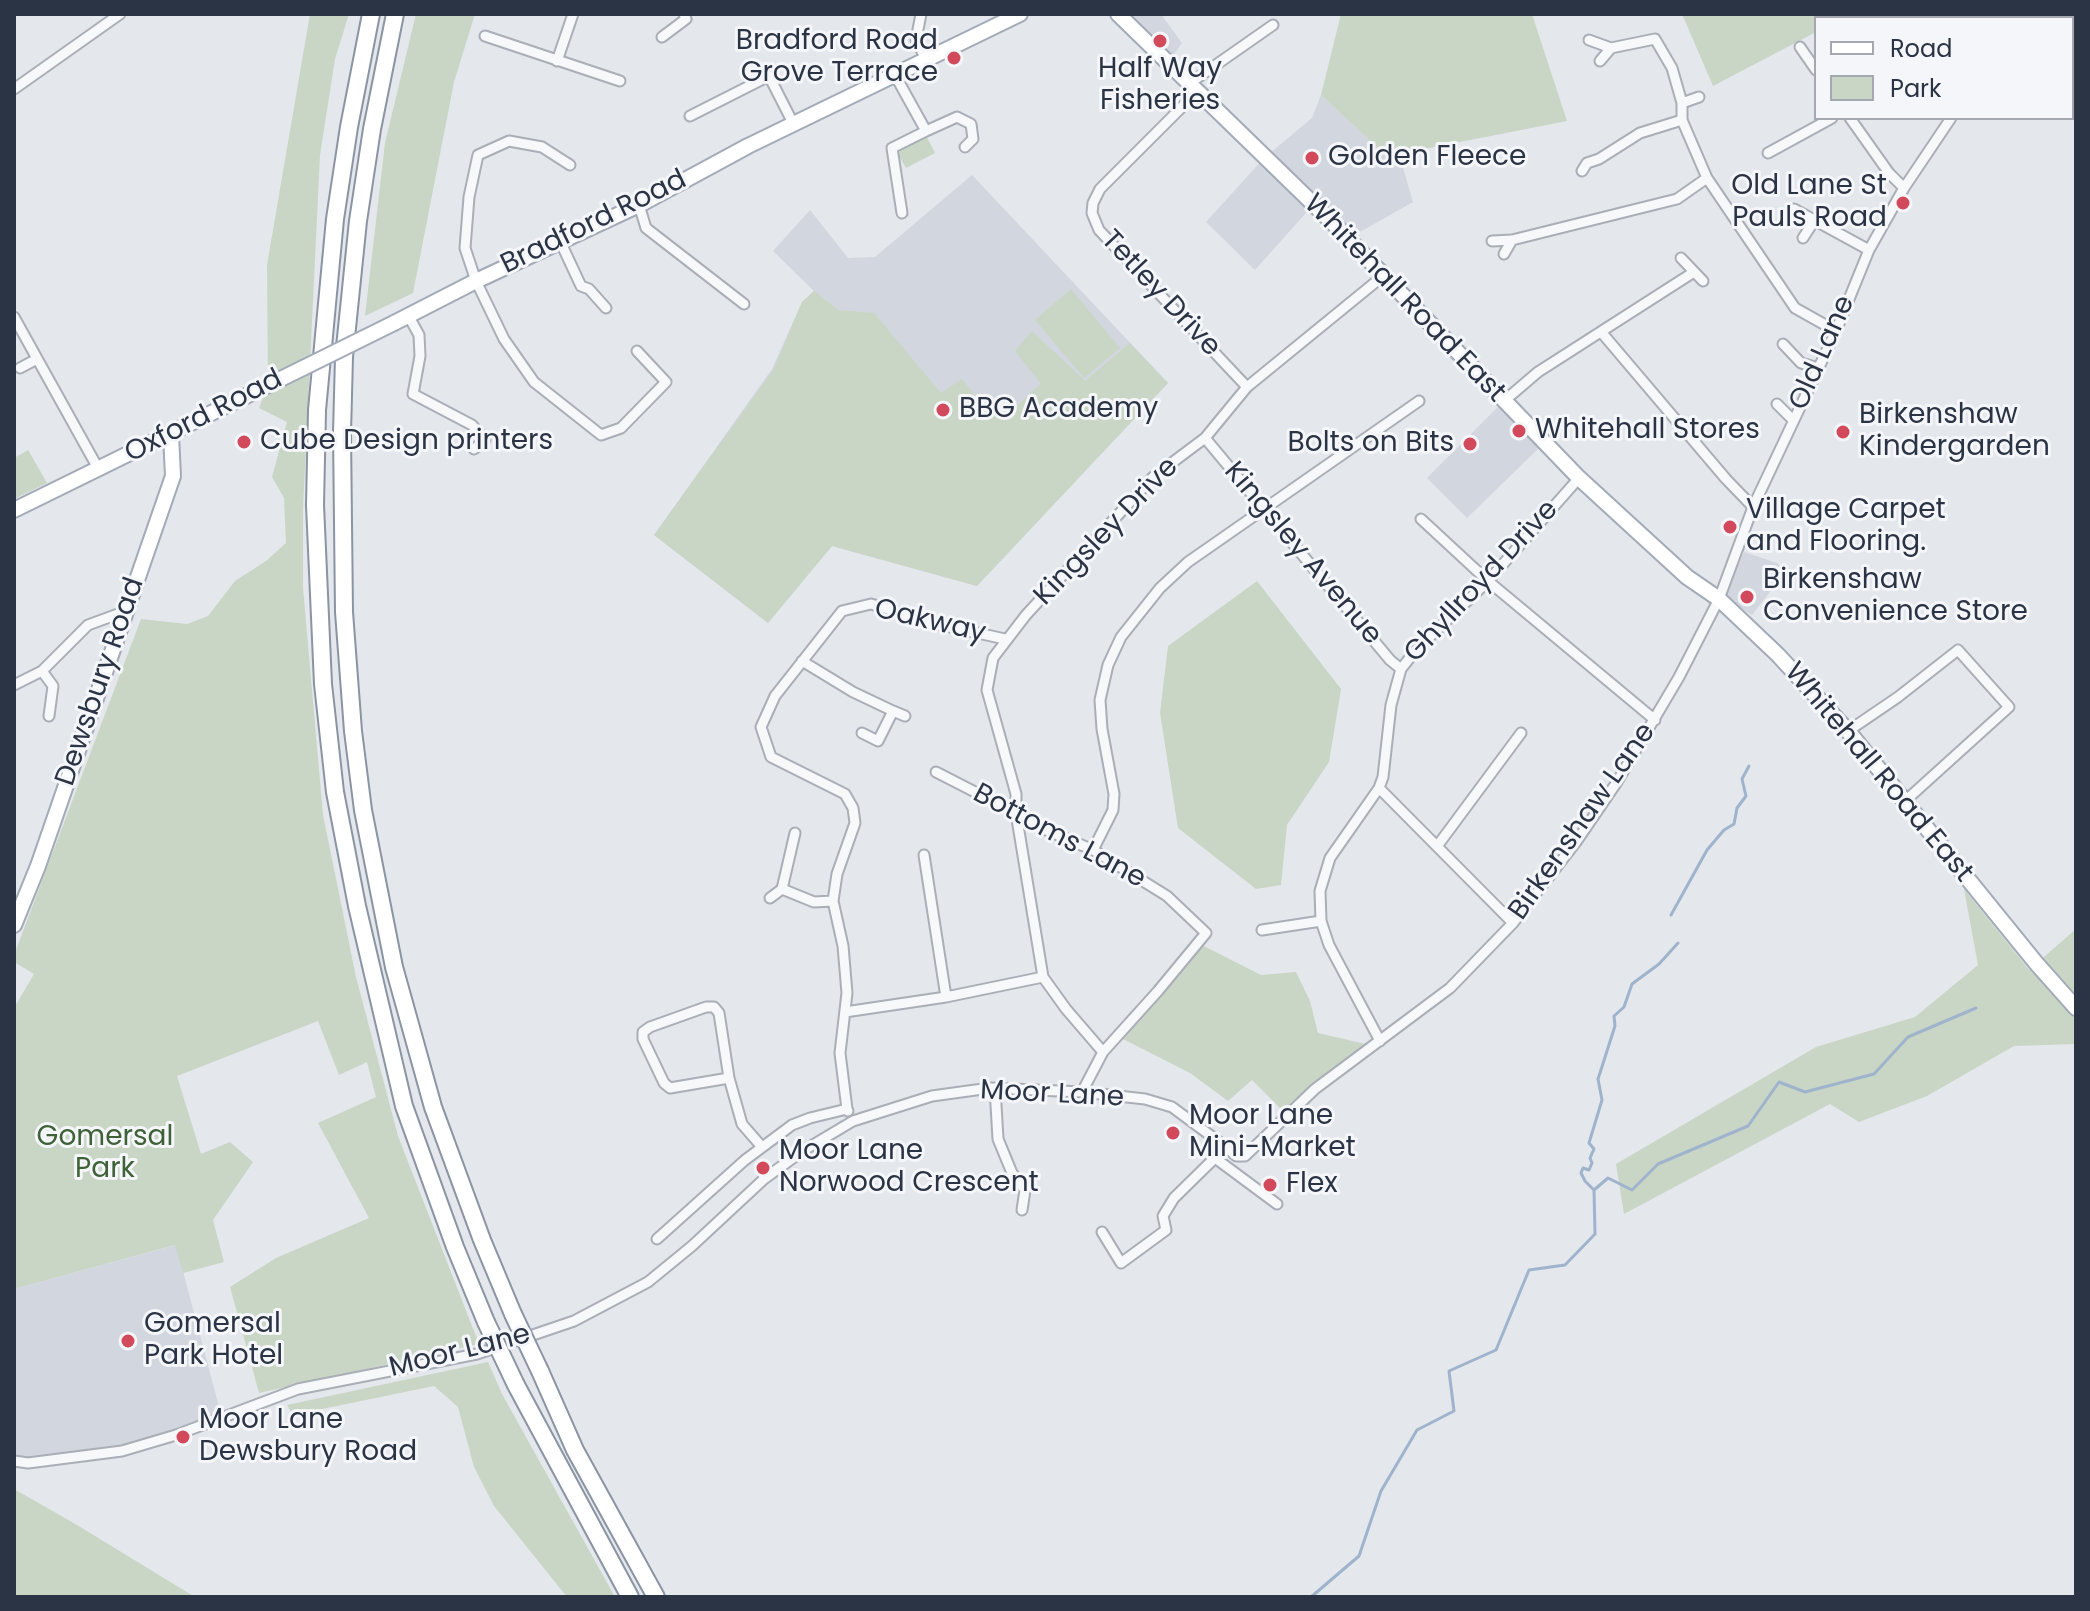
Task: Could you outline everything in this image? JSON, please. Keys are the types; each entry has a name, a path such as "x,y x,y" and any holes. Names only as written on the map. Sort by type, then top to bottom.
{"highway":[{"path":"371,14 335,219 317,410 315,505 323,684 335,792 357,906 404,1106 455,1247 516,1385 630,1597"},
{"path":"395,14 372,129 358,221 344,357 344,612 353,731 363,810 394,967 433,1107 482,1240 575,1450 656,1597"}],"main road":[{"name":"Bradford Road","path":"401,319 639,205 705,168 1020,14"},
{"name":"Whitehall Road East","path":"1118,14 1337,227 1579,478 1687,577 1719,599 1778,655 1848,731 2076,1008"},
{"name":"Oxford Road","path":"14,510 401,319"},
{"name":"Dewsbury Road","path":"14,925 37,870 173,476 171,435"}],"street":[{"path":"14,89 120,14"},
{"path":"557,61 573,14"},
{"path":"921,14 916,40 926,59"},
{"path":"662,37 689,16"},
{"name":"Tetley Drive","path":"1247,387 1099,230 1092,213 1100,189 1194,87 1273,25"},
{"path":"485,36 620,81"},
{"path":"1589,40 1611,48 1655,39 1672,68 1682,103 1682,120 1707,178 1795,308 1836,331"},
{"path":"1800,47 1814,67"},
{"path":"1600,61 1611,48"},
{"path":"895,75 926,131"},
{"path":"690,116 769,76 794,125"},
{"path":"1682,103 1699,97"},
{"path":"902,213 892,148 957,117 971,124 974,133 973,139 965,147"},
{"path":"1577,156 1584,167 1640,133 1682,120"},
{"path":"1768,153 1828,120"},
{"path":"1851,120 1889,173 1904,188"},
{"name":"Old Lane","path":"1719,599 1753,507 1836,331 1869,250 1904,188 1950,120"},
{"path":"570,165 542,147 509,141 478,155 469,197 465,248 476,281 504,339 534,382 601,435 621,428 666,382"},
{"path":"1492,241 1512,240 1677,199 1707,178"},
{"path":"639,205 646,228 744,304"},
{"path":"1794,209 1869,250"},
{"path":"1803,238 1814,221"},
{"path":"1504,254 1512,240"},
{"path":"560,241 581,286 589,289 606,308"},
{"path":"1681,258 1703,281"},
{"path":"1504,401 1538,372 1694,272"},
{"name":"Kingsley Drive","path":"1043,977 1016,813 1016,794 987,690 993,658 1005,639 1153,477 1205,438 1247,387 1383,276"},
{"path":"14,317 99,470"},
{"path":"401,319 419,335 420,356 413,394 472,425 485,440 474,449"},
{"path":"1602,333 1753,507"},
{"path":"1783,344 1801,363 1818,368"},
{"path":"637,351 666,382 676,387"},
{"path":"20,368 37,359"},
{"path":"1093,850 1113,810 1114,794 1100,700 1108,665 1121,637 1160,588 1188,562 1419,401"},
{"path":"1777,404 1793,420"},
{"name":"Kingsley Avenue","path":"1205,438 1390,660 1401,669"},
{"name":"Ghyllroyd Drive","path":"1379,788 1391,705 1401,669 1416,650 1488,581 1579,478"},
{"path":"1421,519 1488,581 1655,720"},
{"name":"Birkenshaw Lane","path":"1226,1147 1236,1156 1245,1156 1315,1089 1450,988 1513,923 1576,842 1655,720 1719,599"},
{"name":"Oakway","path":"833,901 837,874 855,823 853,808 845,794 771,757 761,727 775,696 842,611 871,604 941,625 1005,639"},
{"path":"14,685 42,671 88,625 126,611"},
{"path":"1848,731 1958,650 2009,707 1904,802"},
{"path":"802,661 853,692 905,716"},
{"path":"42,671 53,686 49,716"},
{"path":"862,733 878,741 893,711"},
{"path":"1438,845 1521,733"},
{"name":"Bottoms Lane","path":"936,772 1030,823 1093,850 1167,896 1206,933 1103,1052 1082,1092"},
{"path":"1380,1041 1329,945 1321,921 1320,891 1330,858 1379,788 1513,923"},
{"path":"770,898 782,889 795,833"},
{"path":"924,855 946,997"},
{"path":"782,889 814,902 833,901 843,946 847,993 840,1053 847,1109 853,1121"},
{"path":"1262,930 1321,921"},
{"path":"845,1012 946,997 1043,977 1103,1052"},
{"path":"729,1078 670,1088 664,1083 643,1039 643,1032 706,1007 714,1007 719,1013 729,1078 742,1124 762,1147"},
{"path":"995,1088 998,1139 1012,1173 1025,1190 1022,1210"},
{"name":"Moor Lane","path":"14,1461 28,1463 122,1451 176,1435 298,1389 477,1354 574,1321 648,1282 764,1179 801,1152 853,1121 932,1096 995,1088 1145,1099 1172,1107 1226,1147"},
{"path":"657,1239 745,1160 792,1125 847,1109"},
{"path":"1102,1232 1121,1263 1166,1230 1163,1216 1174,1198 1226,1147"},
{"path":"1215,1158 1277,1204"}],"shaded area":[{"path":"1118,14 1166,14 1163,17 1182,43 1167,64"},
{"path":"1321,95 1380,150 1399,154 1413,202 1358,233 1313,205 1255,270 1206,222 1264,158 1312,118"},
{"name":"BBG Academy","path":"972,175 1168,383 977,586 832,546 768,623 654,535 772,369 802,302 814,291 773,251 810,210 848,258 875,257"},
{"path":"1504,401 1544,443 1467,518 1427,478"},
{"path":"1744,552 1777,563 1786,571 1752,615 1725,598"},
{"path":"176,1245 222,1418 122,1451 14,1461 14,1289"}],"green space":[{"name":"Gomersal Park","path":"310,14 349,14 335,59 320,155 303,509 303,588 323,815 356,977 398,1136 479,1344 259,1393 230,1287 276,1258 369,1218 318,1123 376,1097 367,1062 339,1075 318,1021 177,1076 201,1154 230,1142 253,1162 213,1220 224,1262 183,1273 175,1245 14,1289 14,1008 34,974 14,962 14,955 141,619 187,624 208,616 235,581 266,561 286,543 284,498 272,477 287,422 259,408 268,385 267,265"},
{"path":"416,14 475,14 454,82 413,293 365,316 385,143"},
{"path":"1341,14 1532,14 1567,121 1399,154 1380,150 1321,95"},
{"path":"1682,14 1848,14 1814,16 1814,33 1713,86"},
{"path":"926,135 935,153 906,168 899,156 901,147"},
{"path":"1071,289 1120,348 1084,378 1035,320"},
{"name":"BBG Academy","path":"814,291 838,310 874,313 941,393 962,379 992,416 1014,408 1041,384 1015,351 1032,331 1085,381 1130,343 1168,383 977,586 832,546 768,623 654,535 774,369 802,302"},
{"path":"28,450 47,483 14,499 14,458"},
{"path":"1257,581 1341,689 1329,762 1287,825 1281,885 1256,889 1178,828 1160,713 1168,646"},
{"path":"1964,889 2029,970 2076,929 2076,1044 2014,1046 1927,1096 1859,1122 1830,1104 1624,1214 1616,1164 1816,1047 1915,1017 1978,965"},
{"path":"1196,942 1261,975 1296,972 1310,1001 1318,1033 1374,1046 1286,1114 1252,1080 1228,1101 1190,1073 1117,1036"},
{"path":"488,1362 502,1394 615,1597 567,1597 494,1506 474,1467 458,1407 434,1386 293,1415 287,1405"},
{"path":"14,1489 77,1525 195,1597 14,1597"}],"waterway":[{"path":"1671,915 1707,850 1724,830 1734,824 1737,808 1746,796 1742,779 1749,766"},
{"path":"1594,1190 1581,1173 1583,1168 1589,1170 1592,1163 1590,1158 1594,1149 1589,1143 1602,1100 1598,1079 1615,1026 1614,1016 1624,1007 1632,984 1659,964 1678,943"},
{"path":"1594,1190 1608,1178 1632,1190 1658,1164 1748,1126 1779,1082 1805,1092 1874,1074 1908,1037 1976,1008"},
{"path":"1311,1597 1359,1556 1381,1491 1417,1430 1454,1411 1449,1371 1496,1350 1529,1270 1565,1265 1595,1234 1594,1190"}],"place":[{"name":"Half Way Fisheries","path":"1160,41"},
{"name":"Bradford Road Grove Terrace","path":"954,58"},
{"name":"Golden Fleece","path":"1312,158"},
{"name":"Old Lane St Pauls Road","path":"1903,203"},
{"name":"BBG Academy","path":"943,410"},
{"name":"Whitehall Stores","path":"1519,431"},
{"name":"Birkenshaw Kindergarden","path":"1843,432"},
{"name":"Cube Design printers","path":"244,442"},
{"name":"Bolts on Bits","path":"1470,444"},
{"name":"Village Carpet and Flooring.","path":"1730,527"},
{"name":"Birkenshaw Convenience Store","path":"1747,597"},
{"name":"Moor Lane Mini-Market","path":"1173,1133"},
{"name":"Moor Lane Norwood Crescent","path":"763,1168"},
{"name":"Flex","path":"1270,1185"},
{"name":"Gomersal Park Hotel","path":"128,1341"},
{"name":"Moor Lane Dewsbury Road","path":"183,1437"}]}
